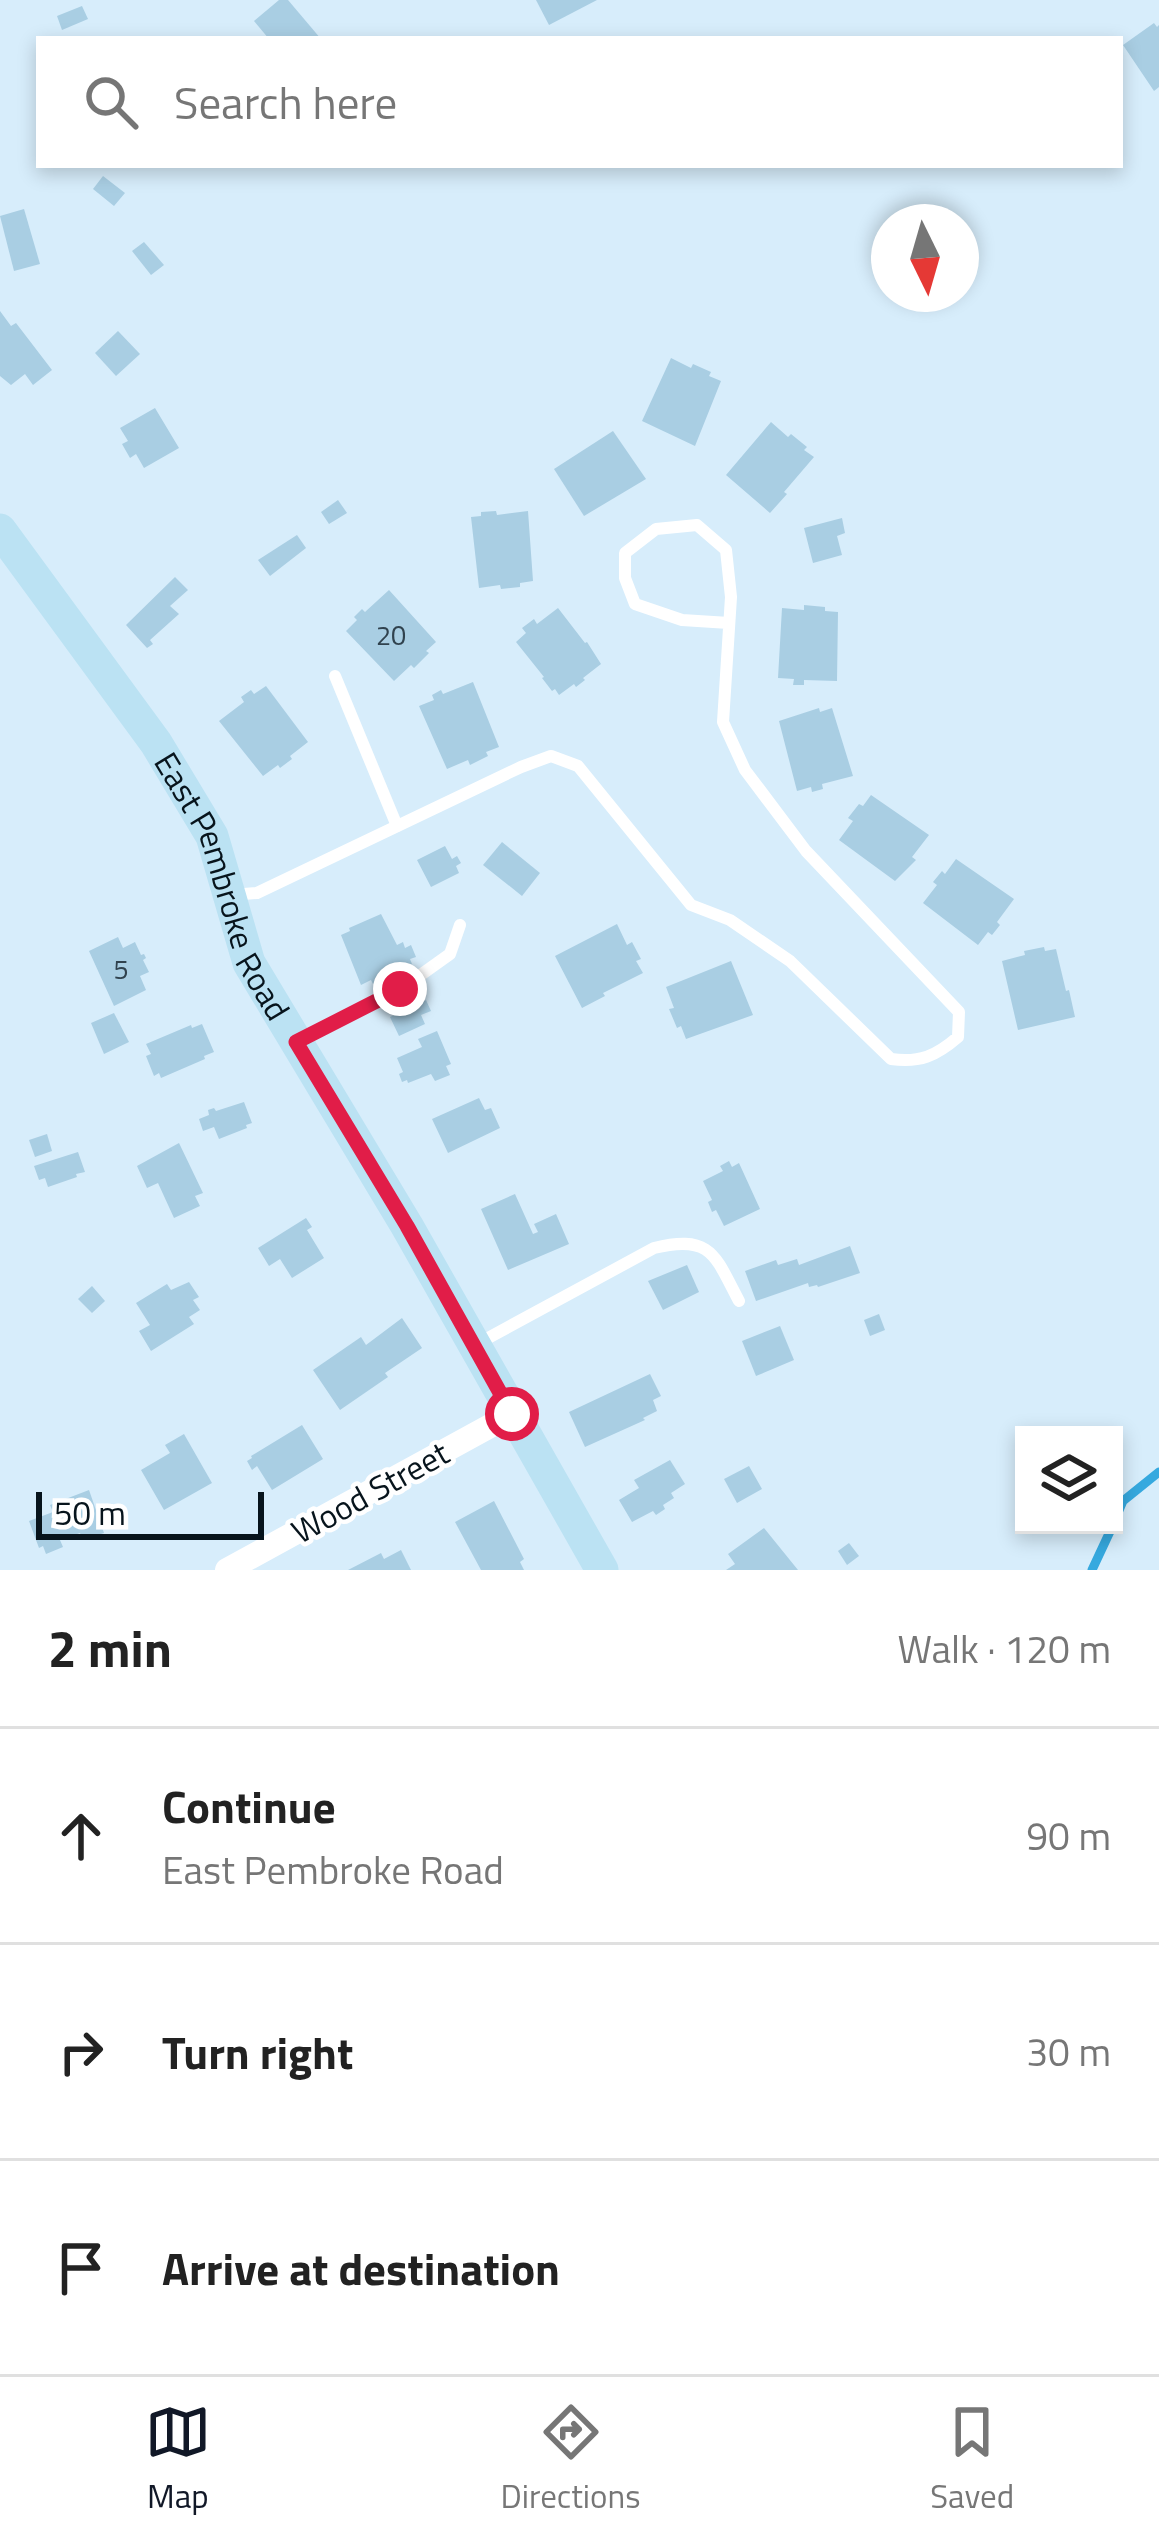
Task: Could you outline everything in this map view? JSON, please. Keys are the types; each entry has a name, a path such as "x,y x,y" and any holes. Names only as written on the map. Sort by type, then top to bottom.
{"street":[{"name":"East Pembroke Road","path":"0,530 156,743 212,836 249,963 407,1226 602,1570"},
{"name":"Wood Street","path":"227,1570 512,1414"}],"lane":[{"path":"229,895 257,893 551,756 578,766 691,904 730,920 790,961 891,1060 912,1062 943,1051 958,1037 958,1012 806,851 745,770 723,722 730,623 731,597 726,550 697,524 656,529 625,553 625,578 634,604 682,620 730,623"},
{"path":"335,676 397,826"},
{"path":"296,1042 417,977 450,953 460,925"},
{"path":"474,1346 654,1248 679,1242 714,1254 739,1300"}],"building":[{"path":"279,0 288,0 318,36 266,36 254,21"},
{"path":"536,0 597,0 549,25"},
{"path":"82,6 88,19 62,30 57,16"},
{"path":"1154,23 1159,25 1159,87 1154,91 1123,45"},
{"path":"103,176 125,193 114,206 93,189"},
{"path":"24,209 40,264 14,271 0,216"},
{"path":"144,242 164,265 151,275 132,251"},
{"path":"0,311 11,326 16,323 52,370 33,385 25,374 11,385 0,376"},
{"path":"118,331 140,354 116,376 95,353"},
{"path":"671,358 711,372 709,376 721,381 695,446 642,421"},
{"path":"155,408 179,448 144,468 136,454 130,458 120,428"},
{"path":"771,422 814,457 770,513 726,475"},
{"path":"613,431 646,479 584,516 554,469"},
{"path":"338,500 347,513 329,524 321,512"},
{"path":"496,511 497,515 528,511 533,581 520,583 520,587 479,588 471,517"},
{"path":"842,518 845,533 837,536 842,555 813,563 804,528"},
{"path":"297,535 306,548 270,576 258,560"},
{"path":"175,577 188,590 170,606 179,614 147,648 126,625"},
{"path":"389,590 436,642 414,668 411,665 394,681 346,631 362,609 365,612"},
{"path":"804,605 838,612 837,681 804,680 804,685 793,685 794,679 778,678 782,608 804,610"},
{"path":"558,608 601,664 576,687 559,695 516,642 526,633 522,628 534,619 537,624"},
{"path":"473,682 499,747 470,765 468,760 447,769 419,706 434,700 432,695 441,690 443,694"},
{"path":"266,686 308,742 292,759 263,776 219,721 244,702 241,697"},
{"path":"819,708 820,712 832,708 853,776 822,784 823,789 812,792 811,787 797,791 779,721"},
{"path":"871,795 929,835 912,857 916,860 895,881 839,840 853,821 848,818"},
{"path":"502,842 540,873 522,896 483,865"},
{"path":"445,846 452,859 457,856 461,863 456,866 459,873 431,887 417,860"},
{"path":"956,859 1014,899 997,922 1000,925 978,945 923,903 937,885 933,882"},
{"path":"381,914 397,945 411,945 416,957 410,959 408,969 361,985 341,935"},
{"path":"617,924 627,945 632,942 643,973 582,1008 555,956"},
{"path":"118,937 123,948 135,942 149,972 140,976 146,990 114,1006 89,951"},
{"path":"1044,947 1045,951 1056,949 1075,1017 1018,1030 1002,961"},
{"path":"731,961 753,1015 686,1039 669,1009 674,1008 666,987"},
{"path":"426,1000 431,1011 421,1015 425,1024 399,1036 390,1017"},
{"path":"114,1013 129,1042 104,1054 91,1023"},
{"path":"202,1024 214,1052 161,1078 159,1073 154,1076 146,1044"},
{"path":"437,1031 451,1064 446,1066 450,1075 435,1081 431,1074 402,1082 397,1058 422,1047 418,1039"},
{"path":"479,1098 485,1110 491,1108 500,1128 448,1153 432,1119"},
{"path":"244,1102 252,1123 247,1128 219,1139 214,1127 203,1131 199,1119 209,1115 208,1110"},
{"path":"47,1134 52,1151 35,1157 29,1140"},
{"path":"179,1143 203,1193 195,1196 200,1206 174,1218 158,1183 147,1188 137,1166"},
{"path":"78,1152 85,1172 48,1187 45,1178 39,1180 34,1166"},
{"path":"729,1161 732,1167 739,1163 760,1209 724,1226 716,1210 712,1212 703,1181 723,1171 720,1166"},
{"path":"515,1194 533,1234 538,1232 534,1224 556,1214 569,1244 508,1270 481,1209"},
{"path":"306,1218 312,1227 307,1230 324,1258 292,1278 280,1259 269,1266 258,1248"},
{"path":"850,1246 860,1273 818,1287 808,1283 756,1301 745,1271 776,1260 778,1265 797,1259 799,1265"},
{"path":"687,1265 699,1292 663,1310 648,1281"},
{"path":"189,1282 199,1297 193,1300 200,1310 189,1317 194,1324 151,1351 139,1331 150,1325 136,1303 167,1284 171,1290"},
{"path":"92,1286 105,1301 92,1313 78,1299"},
{"path":"879,1314 885,1330 870,1336 864,1320"},
{"path":"402,1318 422,1348 340,1410 313,1370 361,1337 366,1345"},
{"path":"780,1326 794,1360 756,1376 742,1341"},
{"path":"650,1374 661,1396 653,1400 657,1411 585,1447 569,1412"},
{"path":"302,1425 323,1459 272,1490 257,1466 252,1470 247,1461"},
{"path":"184,1434 212,1483 164,1510 141,1470 170,1453 165,1445"},
{"path":"670,1460 685,1484 671,1493 674,1498 663,1505 665,1509 632,1522 619,1500 639,1488 634,1480"},
{"path":"749,1466 762,1489 737,1503 724,1479"},
{"path":"89,1490 104,1533 83,1540 80,1533 60,1540 63,1547 46,1554 29,1521 53,1512 50,1505"},
{"path":"494,1501 524,1559 520,1562 524,1570 481,1570 455,1522"},
{"path":"764,1528 798,1570 726,1570 735,1564 728,1554"},
{"path":"849,1543 859,1556 847,1565 838,1551"},
{"path":"401,1550 411,1570 348,1570 381,1553 384,1559"}],"waterway":[{"path":"1123,1501 1159,1472"},
{"path":"1092,1570 1109,1534"}],"route":[{"path":"400,989 296,1042 512,1414"}]}
